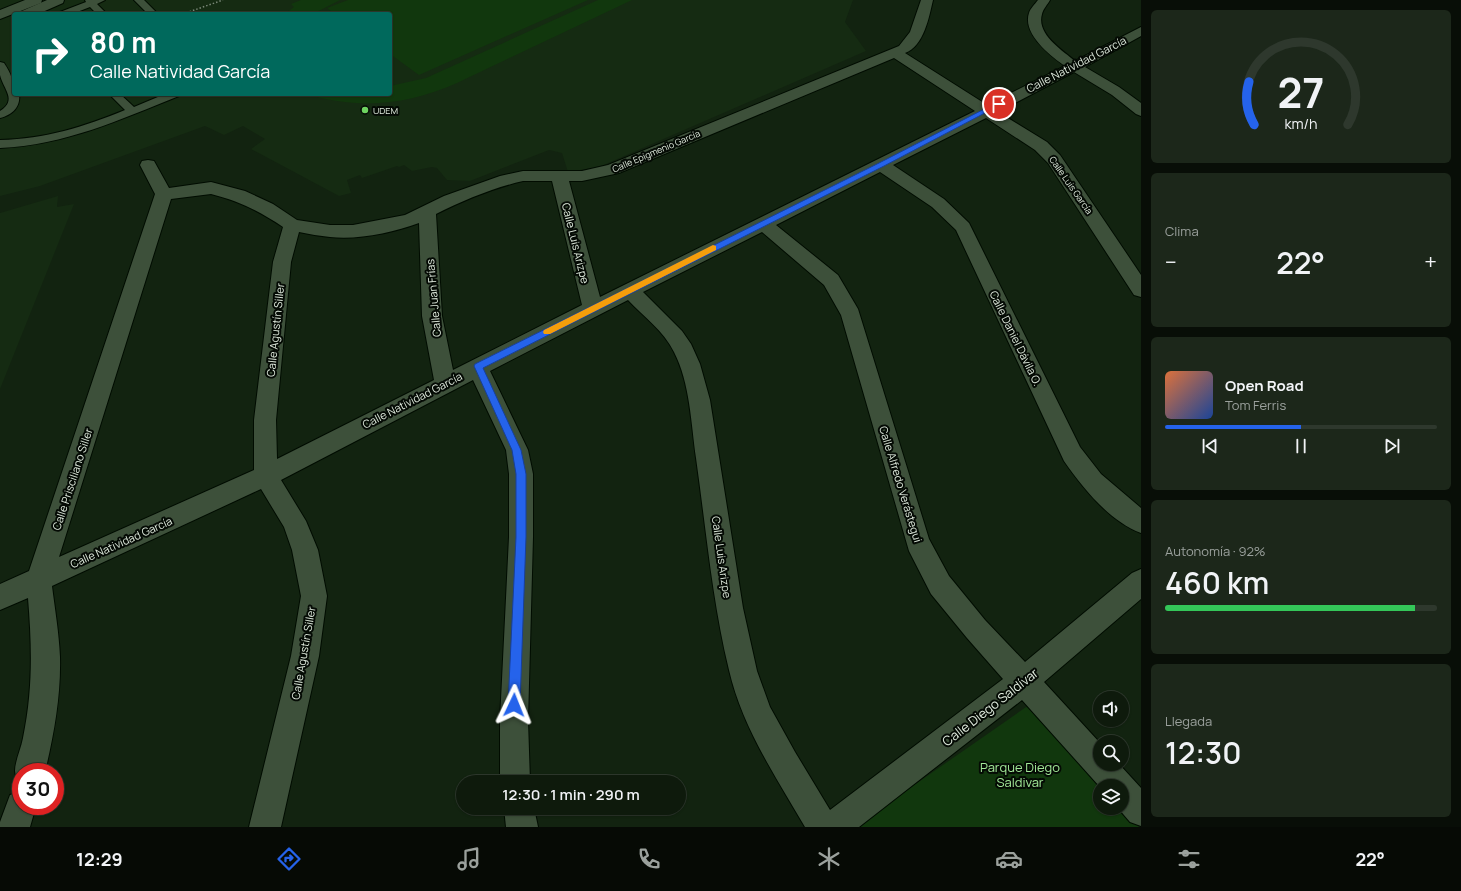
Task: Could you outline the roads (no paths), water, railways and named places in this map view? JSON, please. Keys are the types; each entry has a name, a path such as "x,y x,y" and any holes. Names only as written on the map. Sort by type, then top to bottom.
{"street":[{"path":"0,15 36,0"},
{"path":"31,12 58,0"},
{"name":"Calle Epigmenio García","path":"164,194 210,188 232,193 267,208 292,225 330,231 353,231 389,225 411,219 450,200 500,181 523,176 582,176 613,169 904,49 918,33 927,0"},
{"path":"1044,0 1037,6 1033,23 1039,36 1074,66 1114,90 1141,111"},
{"path":"0,26 12,21"},
{"name":"Calle Natividad García","path":"0,597 266,476 478,366 881,165 1141,31"},
{"name":"Calle Luis García","path":"895,53 1041,146 1054,159 1141,290"},
{"path":"148,165 164,194"},
{"name":"Calle Daniel Dávila O.","path":"881,165 938,203 963,227 1072,454 1093,482 1124,510 1141,522"},
{"name":"Calle Luis Arizpe","path":"559,177 593,309"},
{"name":"Calle Prisciliano Siller","path":"33,763 38,746 44,696 46,642 39,579 164,194"},
{"name":"Calle Juan Frías","path":"427,212 432,316 444,384"},
{"name":"Calle Alfredo Verástegui","path":"763,223 831,280 851,314 918,543 940,585 976,629 1112,779"},
{"name":"Calle Agustín Siller","path":"265,827 305,656 314,596 305,550 294,520 266,476 265,420 282,262 292,225"},
{"name":"Calle Luis Arizpe","path":"630,290 660,321 680,345 690,368 699,400 730,608 742,672 758,714 784,762 823,827"},
{"path":"478,366 517,450 521,474 521,537 514,720 515,775"},
{"name":"Calle Diego Saldívar","path":"834,827 1024,681 1141,582"},
{"path":"1129,798 1141,811"},
{"path":"14,827 18,815"},
{"path":"520,815 522,827"}],"lane":[{"path":"139,0 151,12"},
{"path":"68,12 94,1 101,12"},
{"path":"0,64 12,91"},
{"path":"0,116 14,105 14,96"},
{"path":"116,96 132,111"},
{"path":"0,144 21,144 55,138 89,128 170,96"}],"place":[{"name":"UDEM","path":"365,110"}],"park label":[{"name":"Parque Diego Saldivar","path":"1020,774"}]}
